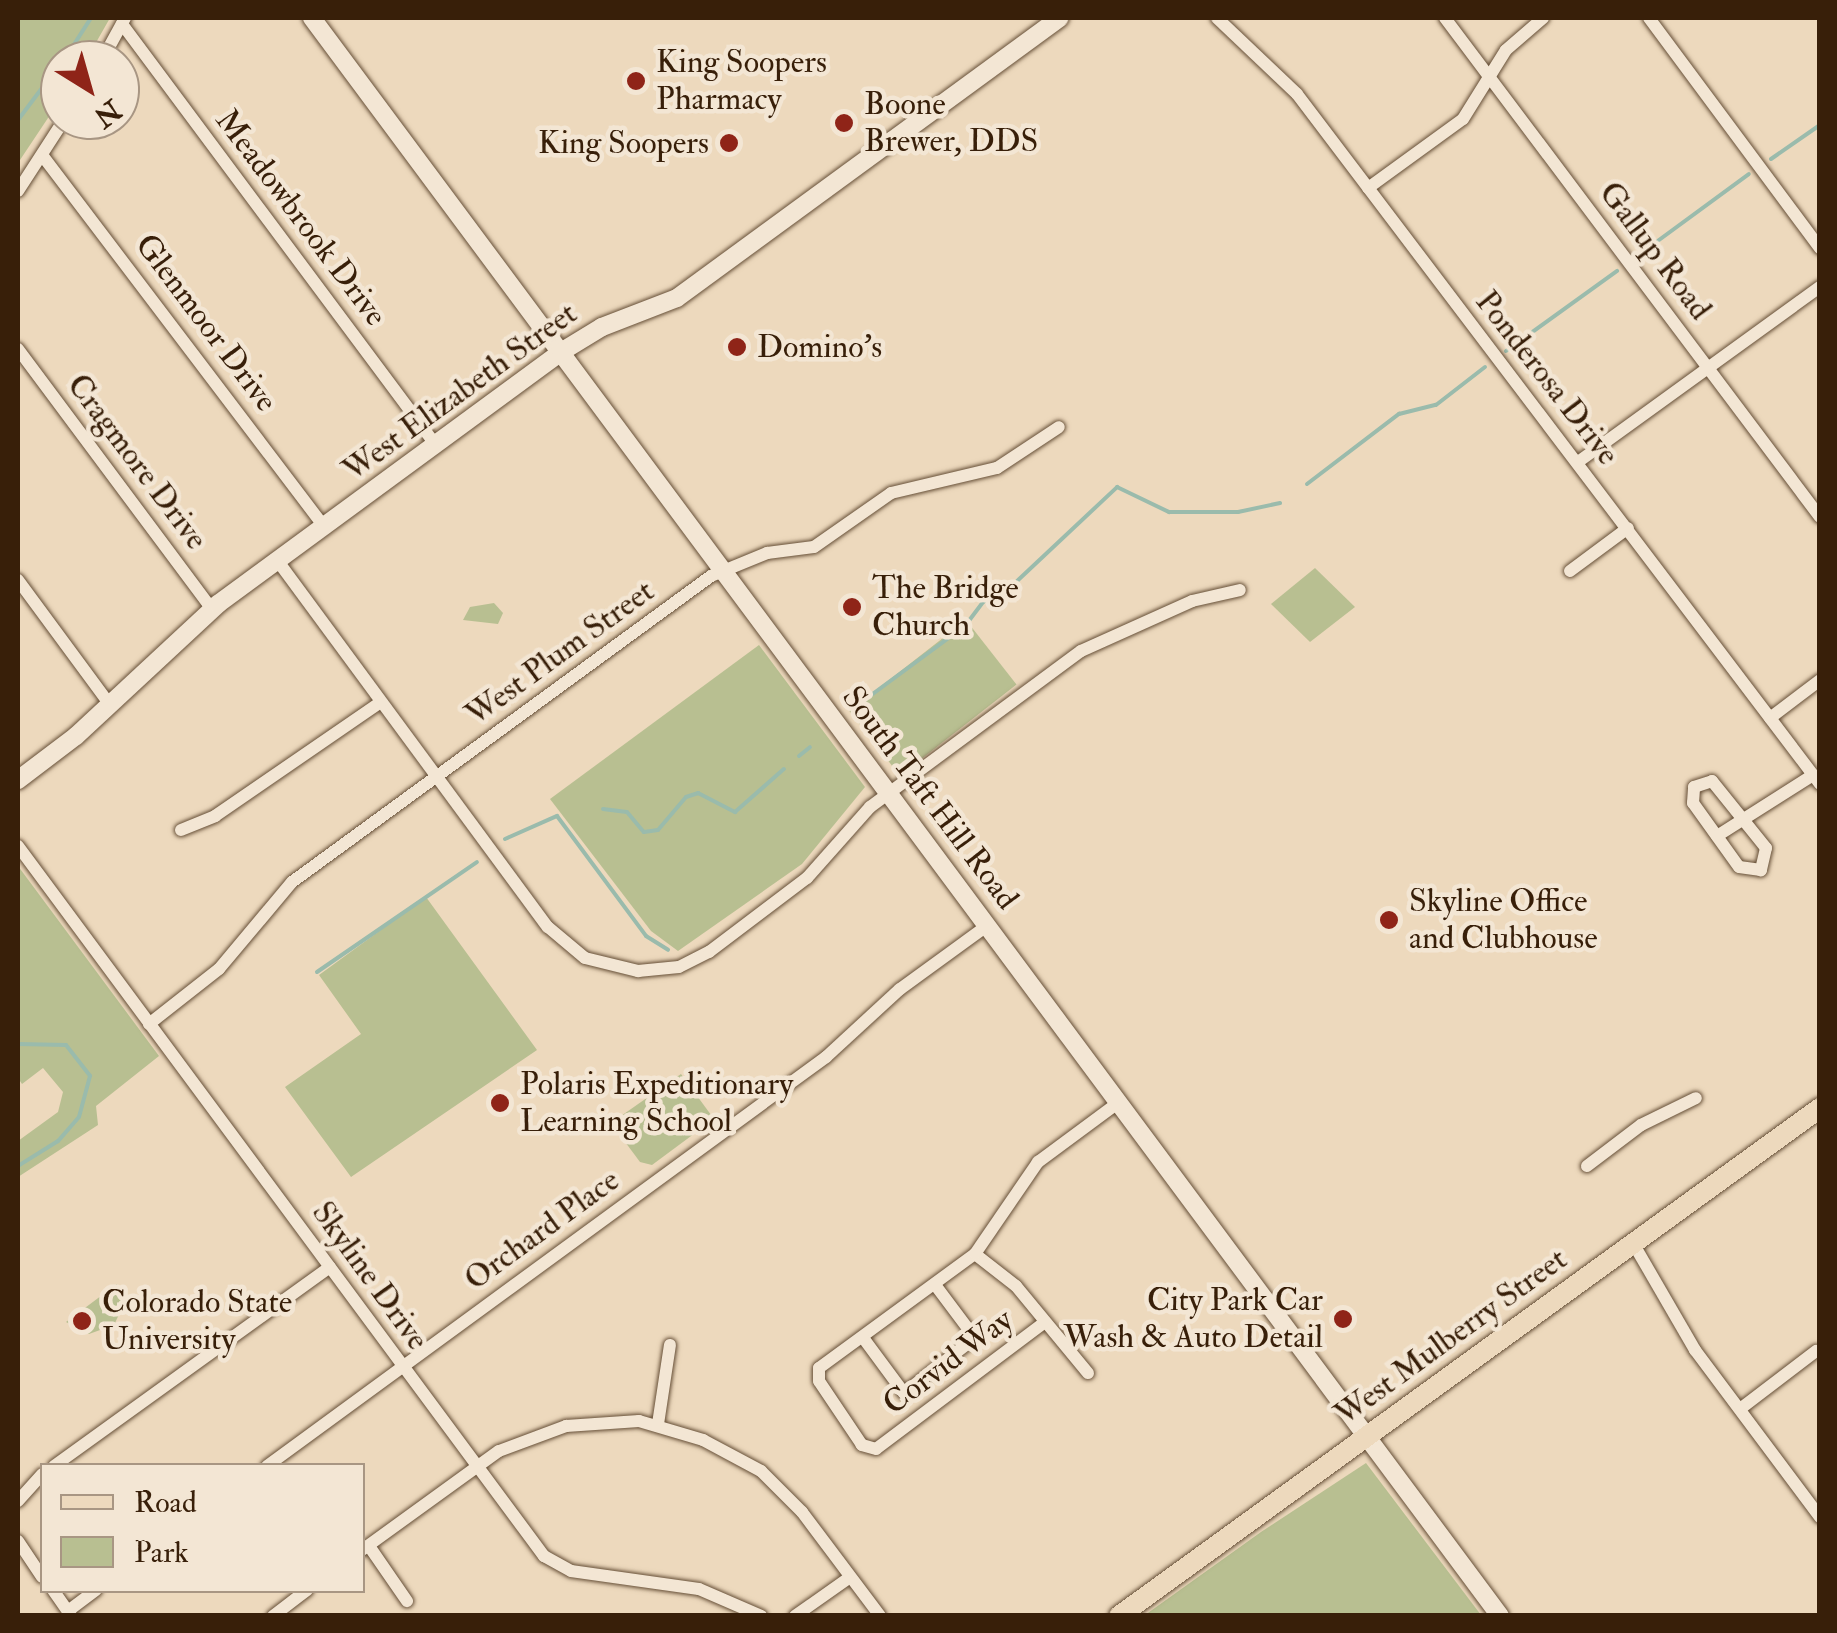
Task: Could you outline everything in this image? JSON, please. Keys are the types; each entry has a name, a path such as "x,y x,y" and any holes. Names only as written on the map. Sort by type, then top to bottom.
{"main road":[{"name":"South Taft Hill Road","path":"312,18 1500,1616"},
{"name":"West Elizabeth Street","path":"18,780 110,704 212,609 560,352 602,327 676,298 1051,20"},
{"name":"West Mulberry Street","path":"1119,1616 1820,1108"}],"street":[{"name":"Ponderosa Drive","path":"1217,18 1297,94 1816,780"},
{"name":"Gallup Road","path":"1444,18 1820,517"},
{"path":"1368,188 1463,119 1512,42 1543,18"},
{"path":"1649,18 1820,248"},
{"name":"Meadowbrook Drive","path":"124,21 436,444"},
{"path":"18,191 51,140"},
{"name":"Glenmoor Drive","path":"42,155 324,526"},
{"path":"1578,462 1820,287"},
{"name":"Cragmore Drive","path":"18,348 212,609"},
{"name":"West Plum Street","path":"150,1024 219,969 292,882 724,572 767,552 814,547 891,493 997,468 1059,428"},
{"path":"1570,571 1628,528"},
{"path":"278,560 563,944 596,963 638,972 679,966 710,952 808,878 853,821 1097,642 1217,592 1240,590"},
{"path":"18,580 110,704"},
{"path":"1770,718 1820,680"},
{"path":"181,830 215,816 381,702"},
{"path":"1717,836 1743,817 1816,780"},
{"path":"1715,782 1743,817 1768,852 1761,870 1742,870 1717,836 1693,802 1696,784 1715,782"},
{"name":"Skyline Drive","path":"18,846 476,1466 557,1565 698,1589 761,1616"},
{"name":"Orchard Place","path":"271,1463 826,1056 900,989 988,925"},
{"path":"1587,1166 1641,1126 1696,1098"},
{"path":"936,1286 975,1338 904,1393 864,1339 975,1254 1038,1162 1120,1102"},
{"path":"1632,1243 1696,1350 1819,1514"},
{"path":"975,1254 1016,1286 1088,1373"},
{"path":"58,1463 330,1267"},
{"name":"Corvid Way","path":"864,1339 820,1368 819,1382 862,1445 884,1445 1045,1322"},
{"path":"658,1424 670,1345"},
{"path":"1740,1409 1816,1352"},
{"path":"406,1601 366,1548 476,1466 566,1426 617,1420 658,1424 761,1471 795,1504 880,1616"},
{"path":"18,1501 40,1476"},
{"path":"18,1541 40,1574"},
{"path":"795,1616 850,1576"},
{"path":"70,1613 93,1593"},
{"path":"272,1616 303,1593"}],"green space":[{"path":"18,18 110,18 97,40 40,40 40,130 18,163"},
{"path":"1315,568 1355,607 1310,642 1271,604"},
{"path":"494,603 503,613 498,624 463,620 470,607"},
{"path":"966,620 1016,685 900,776 849,711"},
{"path":"759,645 865,787 802,864 678,951 651,931 550,799"},
{"path":"18,866 159,1056 96,1106 98,1125 18,1177 18,1141 58,1112 63,1092 43,1068 22,1084 18,1078"},
{"path":"426,897 537,1050 351,1177 285,1087 361,1034 319,975"},
{"path":"681,1074 714,1119 652,1165 640,1162 611,1123"},
{"path":"117,1284 123,1306 114,1325 89,1334 66,1322"},
{"path":"1366,1463 1481,1615 1145,1615 1261,1532"}],"waterway":[{"path":"77,40 91,18"},
{"path":"18,120 40,91"},
{"path":"1771,159 1820,125"},
{"path":"1644,251 1749,174"},
{"path":"1506,351 1617,271"},
{"path":"1307,484 1399,414 1436,405 1485,367"},
{"path":"855,707 965,626 983,602 1016,582 1117,487 1169,512 1238,512 1280,503"},
{"path":"799,756 810,747"},
{"path":"603,809 627,812 644,832 658,830 686,797 698,793 735,812 784,769"},
{"path":"505,839 557,816 646,936 668,950"},
{"path":"317,972 477,862"},
{"path":"18,1044 66,1045 90,1076 79,1117 58,1141 18,1166"}],"place":[{"name":"King Soopers Pharmacy","path":"636,81"},
{"name":"Boone Brewer, DDS","path":"844,123"},
{"name":"King Soopers","path":"729,143"},
{"name":"Domino's","path":"737,347"},
{"name":"The Bridge Church","path":"852,607"},
{"name":"Skyline Office and Clubhouse","path":"1389,920"},
{"name":"Polaris Expeditionary Learning School","path":"500,1103"},
{"name":"City Park Car Wash & Auto Detail","path":"1343,1319"},
{"name":"Colorado State University","path":"82,1321"}]}
